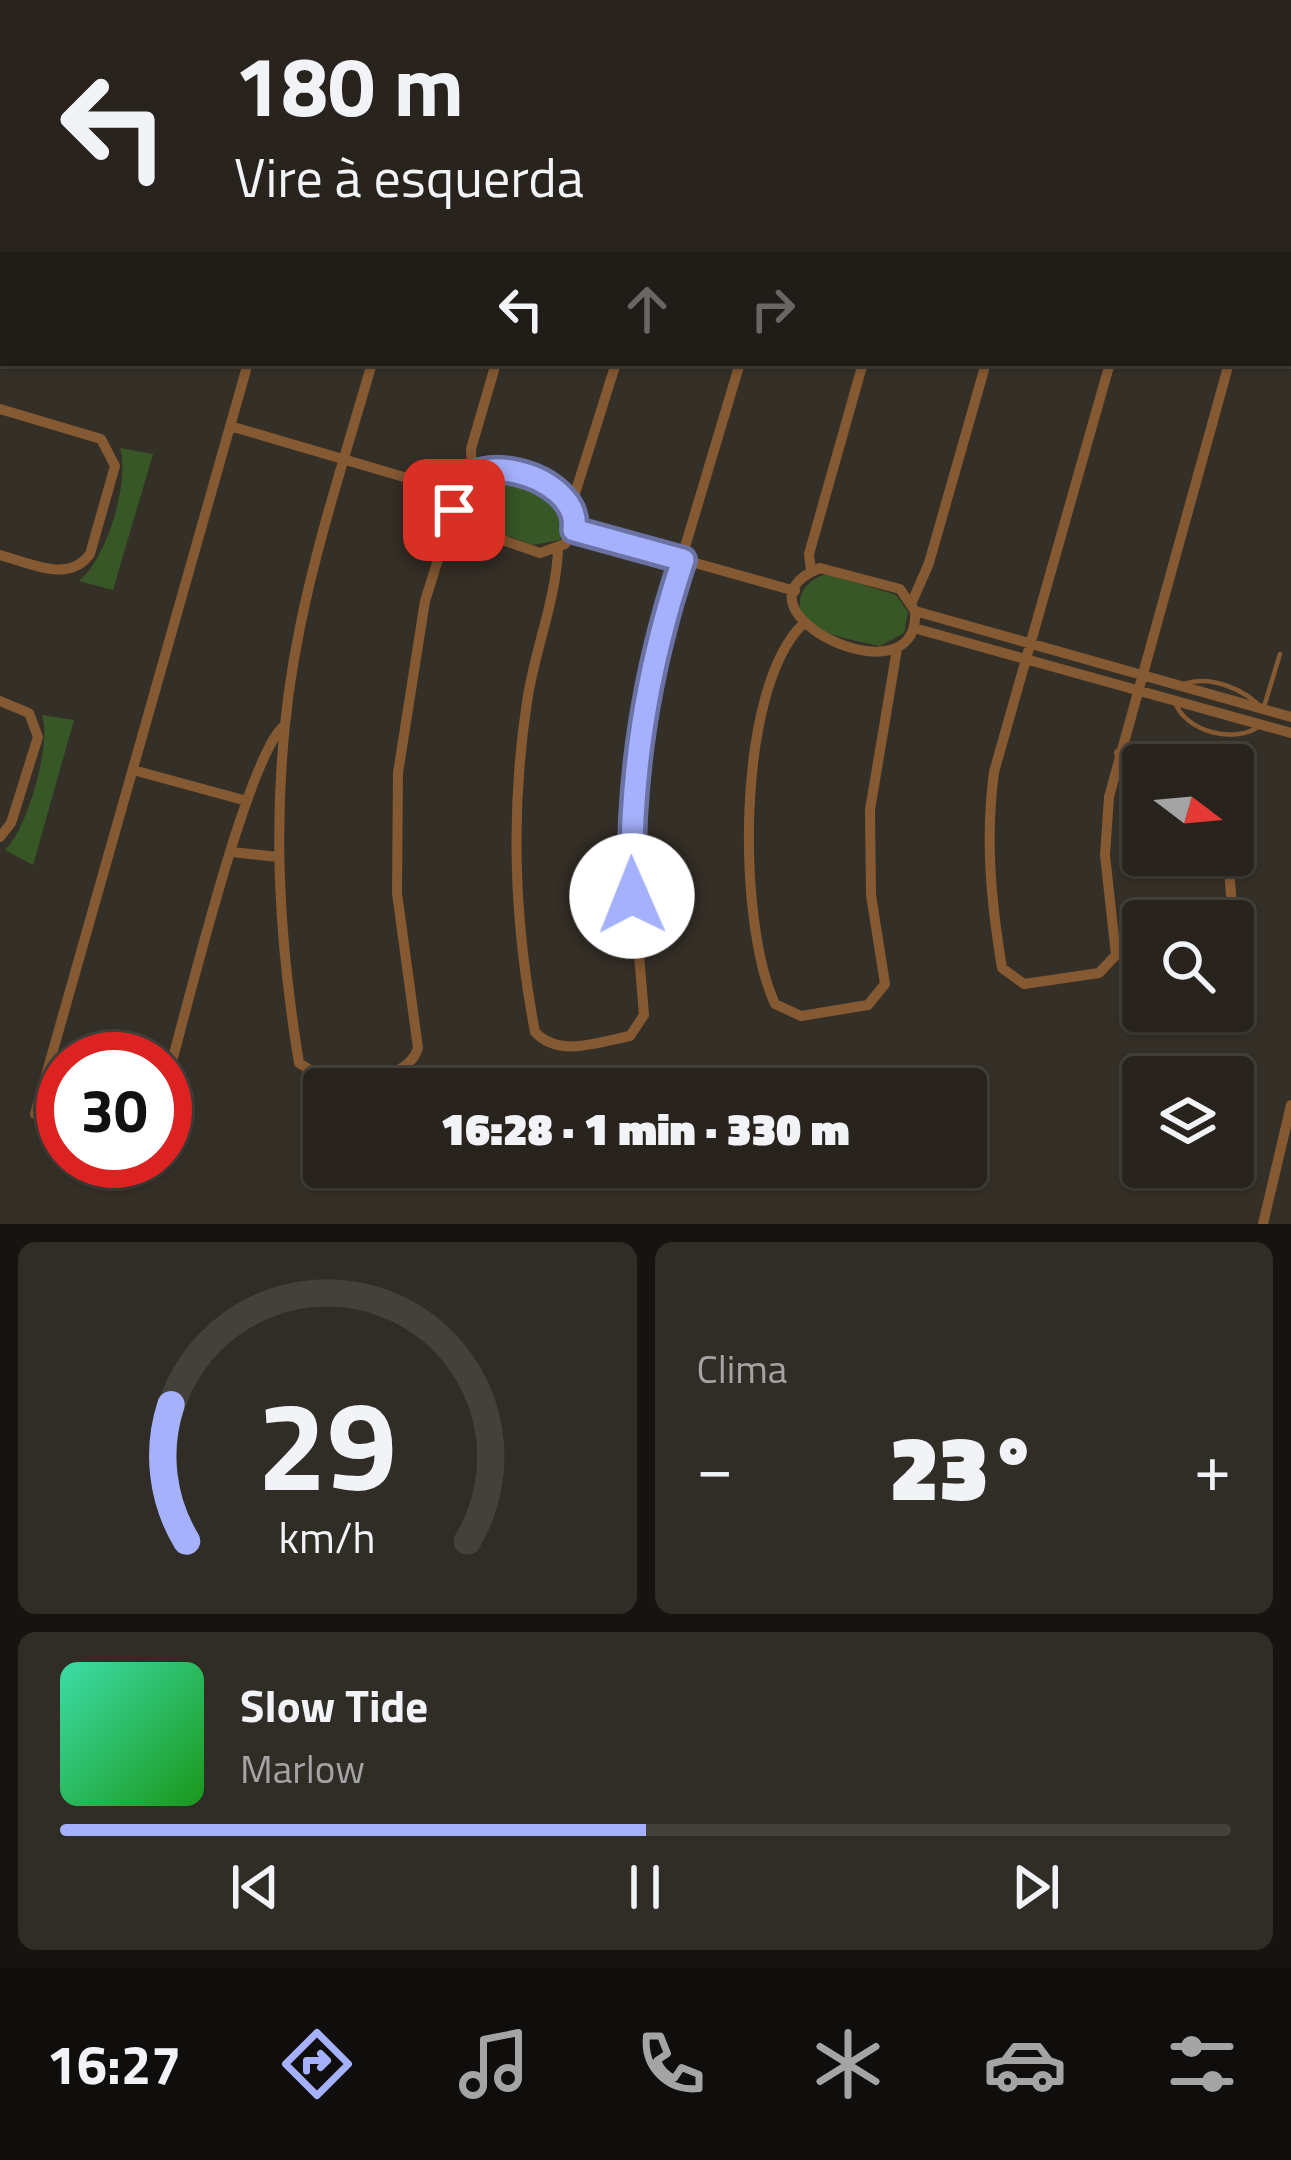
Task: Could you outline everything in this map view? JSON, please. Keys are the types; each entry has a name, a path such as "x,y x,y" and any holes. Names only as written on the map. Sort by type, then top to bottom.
{"street":[{"path":"58,1032 247,366"},
{"path":"371,366 309,587 284,726 278,857 284,963 298,1063 327,1082 405,1069 418,1043 398,892 402,730 425,602 446,534 457,518"},
{"path":"472,472 471,449 495,366"},
{"path":"615,366 572,503 574,530 557,550 522,736 515,851 519,924 535,1032 557,1046 630,1036 644,1016 632,896 633,783 650,671 739,366"},
{"path":"812,571 808,554 862,366"},
{"path":"802,625 785,641 769,692 750,820 758,940 772,999 789,1014 868,1005 885,984 869,839 872,781 898,664 897,649 914,628 913,606 985,366"},
{"path":"1109,366 1000,744 988,830 1002,968 1012,980 1030,984 1099,973 1116,955 1105,834 1119,754 1228,366"},
{"path":"0,409 101,439 116,466 90,554 77,568 59,571 0,555"},
{"path":"230,426 455,493"},
{"path":"557,550 540,553 469,532 457,518 455,493 472,472 490,468 553,486 572,503"},
{"path":"574,530 795,591"},
{"path":"897,649 872,651 802,625 794,609 795,591 812,571 829,568 892,585 913,606 1028,644 1291,717"},
{"path":"914,628 1291,734"},
{"path":"1175,702 1179,688"},
{"path":"0,701 29,713 38,737 11,823 0,837"},
{"path":"1261,725 1256,718 1263,710"},
{"path":"181,1032 247,801 271,736 284,726"},
{"path":"133,770 247,801"},
{"path":"232,852 278,857"},
{"path":"1263,1224 1291,1105"}],"lane":[{"path":"1263,710 1280,654"},
{"path":"1175,702 1183,718 1202,728 1241,735 1261,725"}],"green space":[{"path":"120,448 153,454 113,590 79,581 99,555 114,519 122,480"},
{"path":"489,475 562,500 569,520 560,540 533,545 467,521 460,509 464,488"},
{"path":"828,574 896,595 908,612 904,633 880,646 812,625 801,610 802,594 812,581"},
{"path":"42,715 74,720 33,865 5,850 36,786 44,745"}],"route":[{"path":"454,510 455,493 464,477 490,468 560,490 572,503 574,530 683,560 659,634 637,745 632,896"}]}
